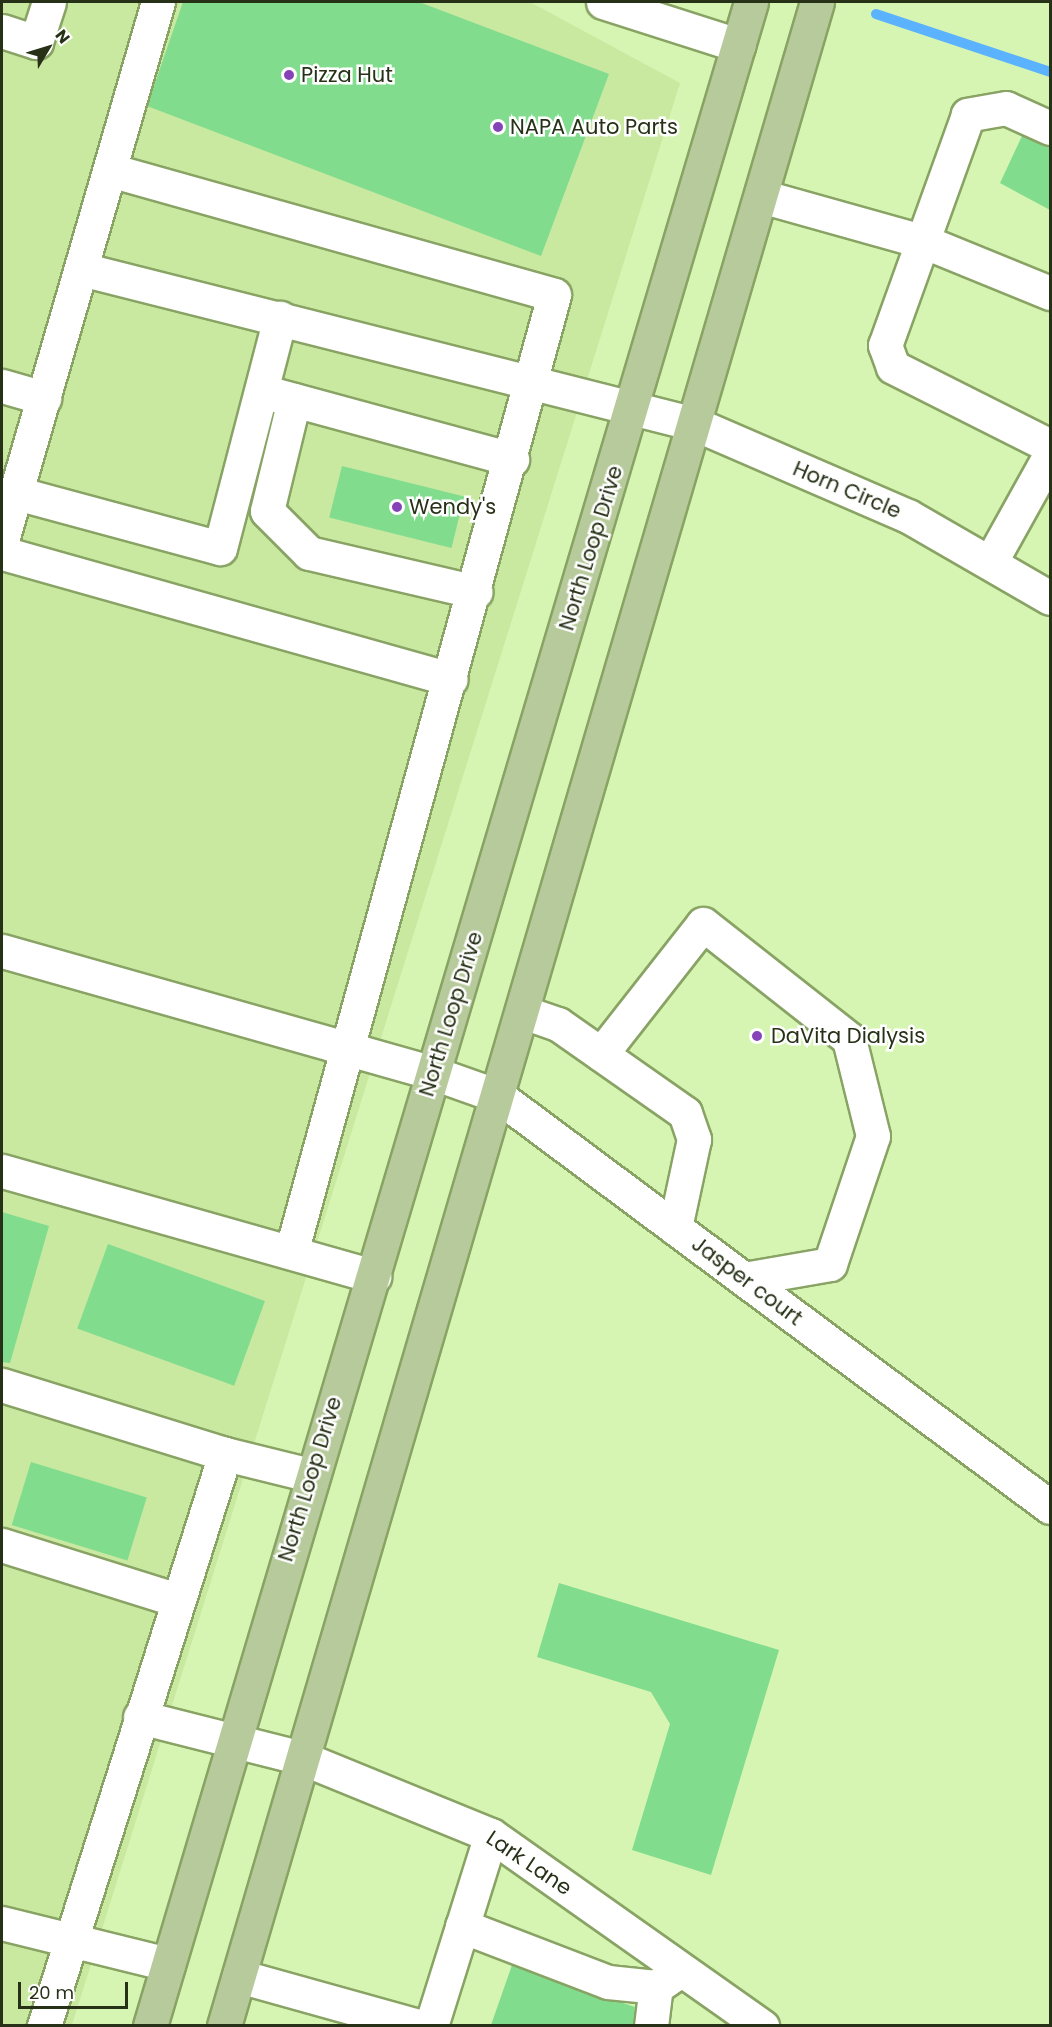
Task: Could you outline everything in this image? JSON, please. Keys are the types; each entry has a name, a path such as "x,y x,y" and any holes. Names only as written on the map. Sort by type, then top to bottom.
{"main road":[{"name":"North Loop Drive","path":"150,2025 236,1739 309,1475 374,1276 751,2"},
{"path":"224,2025 523,1012 817,2"}],"street":[{"path":"2,31 36,42 49,2"},
{"path":"2,540 158,2"},
{"path":"603,2 738,45"},
{"path":"991,561 1048,462 893,367 886,357 885,345 925,242 968,115 1006,108 1050,128"},
{"path":"110,170 554,295 476,592 350,1050 291,1253"},
{"path":"761,196 925,242 1050,293"},
{"name":"Horn Circle","path":"81,269 633,406 695,424 908,516 991,561 1050,598"},
{"path":"16,493 220,548 280,318"},
{"path":"2,386 44,398"},
{"path":"262,391 512,459"},
{"path":"294,400 267,510 309,553 476,592"},
{"path":"2,553 452,679"},
{"path":"601,1054 703,924 849,1039 873,1136 830,1264 744,1279"},
{"name":"Jasper court","path":"2,951 433,1073 498,1096 1050,1507"},
{"path":"523,1012 558,1024 685,1113 693,1139 675,1228"},
{"path":"2,1171 374,1276"},
{"path":"2,1385 225,1454 309,1475"},
{"path":"44,2025 66,1943 225,1454"},
{"path":"2,1545 178,1600"},
{"name":"Lark Lane","path":"140,1717 236,1739 302,1758 491,1835 668,1978 762,2025"},
{"path":"431,2025 491,1835"},
{"path":"2,1923 66,1943 168,1964"},
{"path":"462,1926 608,1982 668,1978 651,2025"},
{"path":"238,1976 418,2025"}],"shaded area":[{"path":"2,2 530,2 680,83 72,2025 2,2026"}],"building":[{"path":"183,2 419,2 609,74 541,256 147,106"},
{"path":"1022,136 1050,147 1050,210 1000,183"},
{"name":"Wendy's","path":"342,466 464,496 451,548 329,517"},
{"path":"2,1212 49,1226 10,1363 2,1362"},
{"path":"108,1244 265,1301 234,1386 77,1329"},
{"path":"31,1462 147,1497 127,1560 12,1525"},
{"path":"559,1583 779,1650 711,1875 632,1850 670,1724 651,1692 537,1657"},
{"path":"512,1965 635,2007 633,2025 491,2025"}],"waterway":[{"path":"876,14 1050,72"}],"place":[{"name":"Pizza Hut","path":"289,75"},
{"name":"NAPA Auto Parts","path":"498,127"},
{"name":"Wendy's","path":"397,507"},
{"name":"DaVita Dialysis","path":"757,1036"}]}
